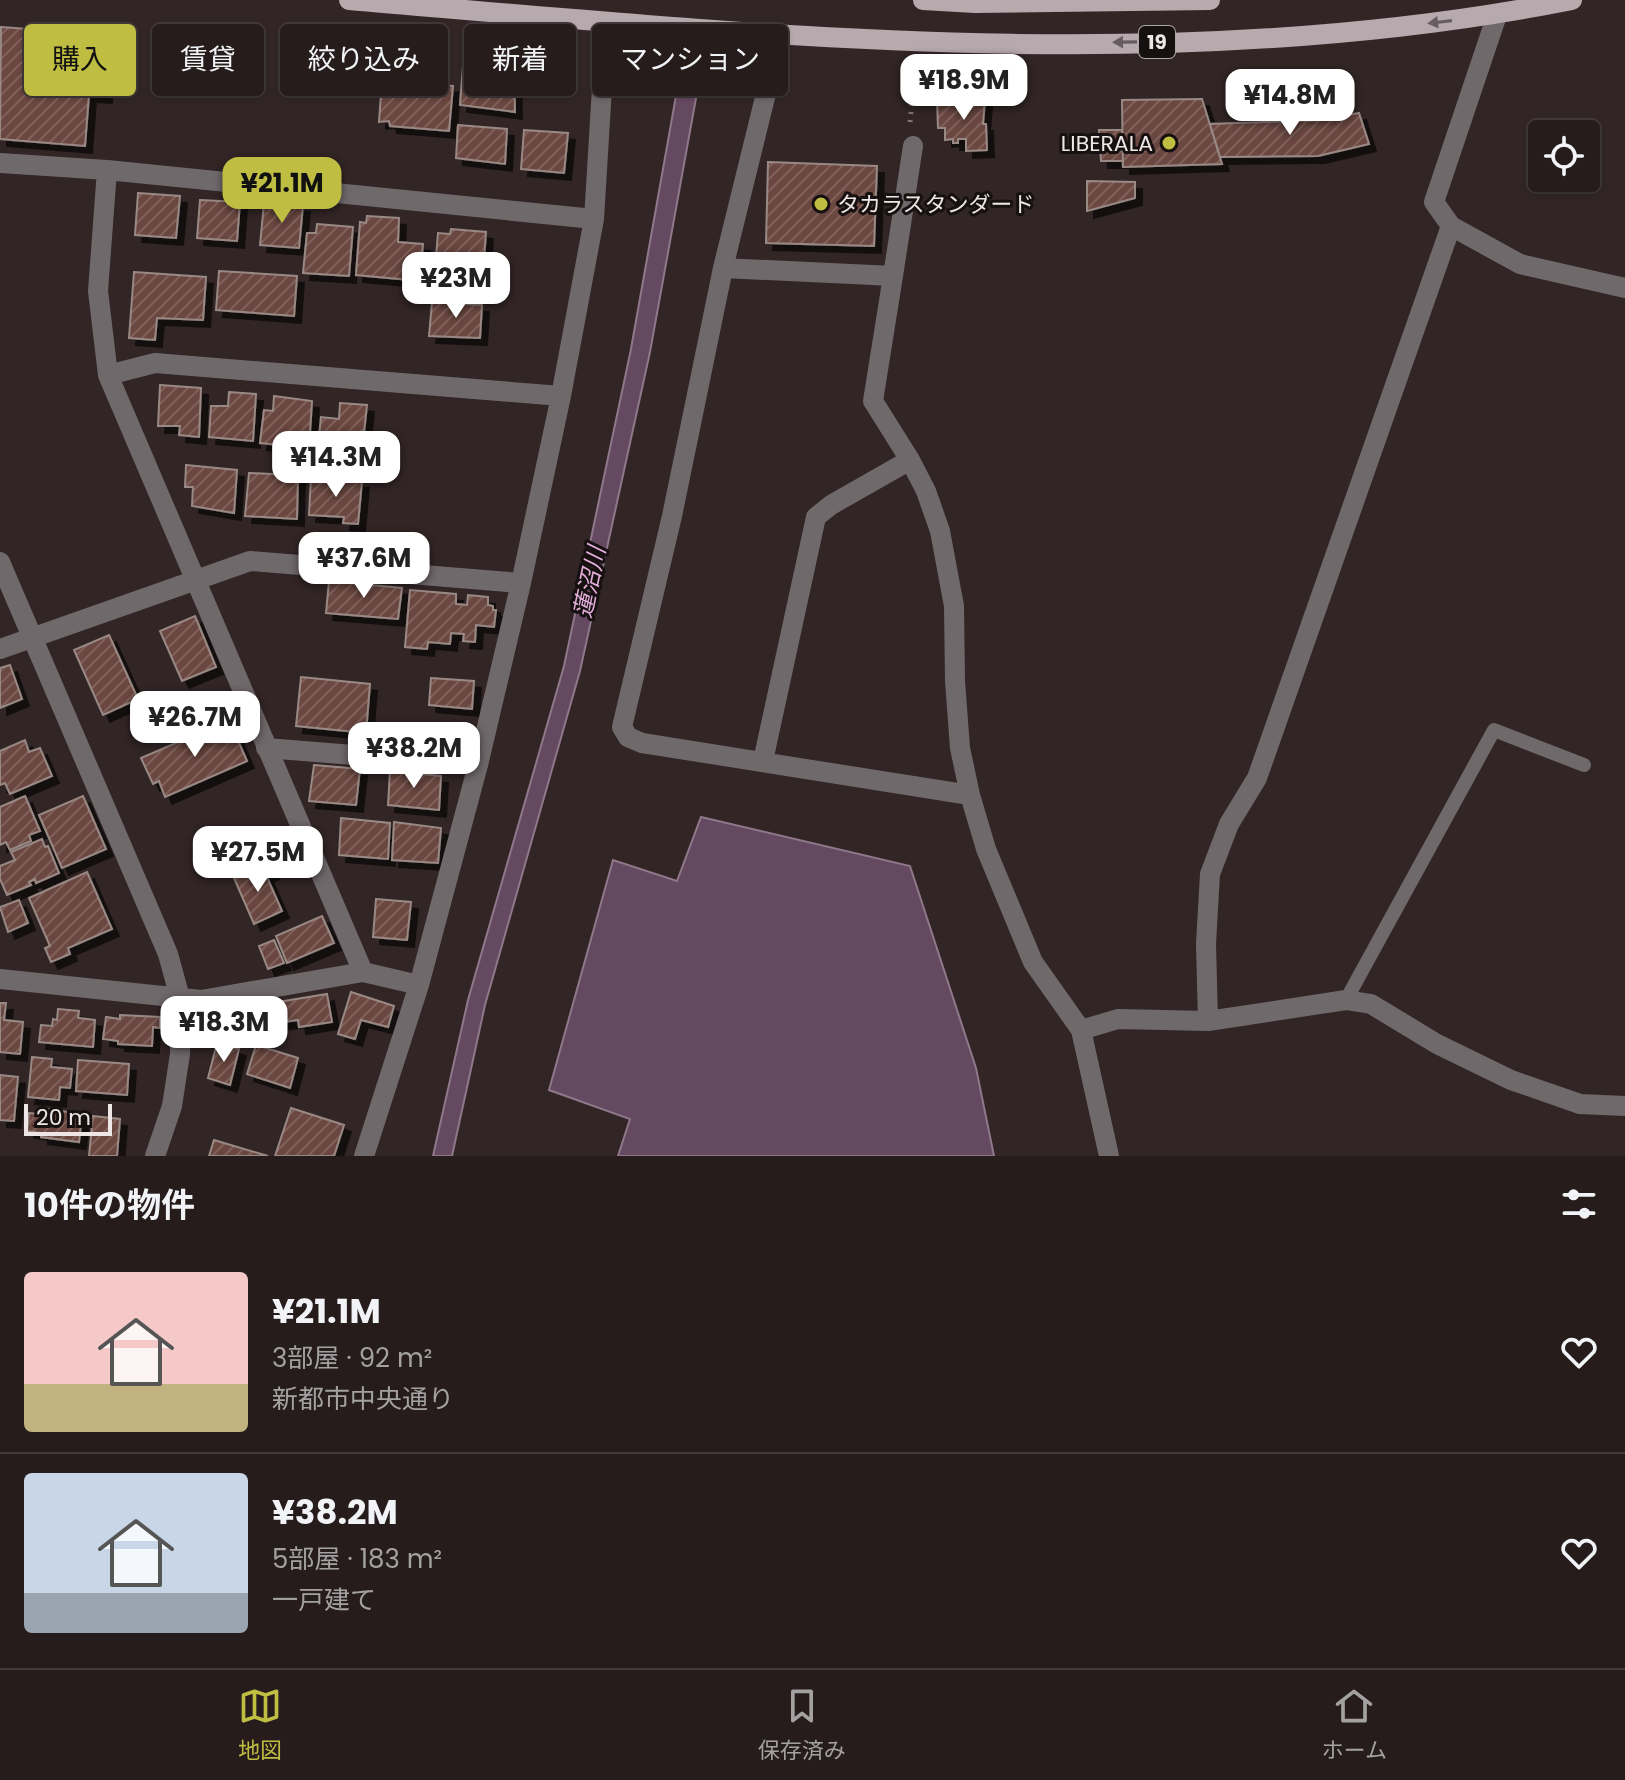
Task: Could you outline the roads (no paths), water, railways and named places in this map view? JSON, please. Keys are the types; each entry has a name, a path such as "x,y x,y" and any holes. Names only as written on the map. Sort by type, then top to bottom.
{"main road":[{"name":"19","path":"349,0 633,24"},
{"name":"19","path":"923,0 975,3 1210,0"},
{"name":"19","path":"788,35 965,44 1263,40 1497,15 1572,0"}],"street":[{"path":"1497,15 1434,202 1451,226 1520,264 1625,288"},
{"path":"364,1156 419,985 478,765 561,396 594,219 606,22"},
{"path":"765,96 723,268 672,516 622,727 628,737 642,743 970,795"},
{"path":"913,146 873,401 926,491 940,531 954,606 959,734 970,795 986,849 1033,962 1081,1030 1110,1156"},
{"path":"0,163 107,170 594,219"},
{"path":"107,170 98,291 108,375 363,972"},
{"path":"1208,1021 1206,944 1210,874 1229,824 1257,778 1451,226"},
{"path":"723,268 893,276"},
{"path":"108,375 155,363 561,396"},
{"path":"763,761 816,517 831,505 910,460"},
{"path":"0,649 250,561 521,583"},
{"path":"0,562 168,954 180,998 178,1080 155,1156"},
{"path":"266,748 478,765"},
{"path":"2,975 201,1000 363,972 419,985"},
{"path":"1081,1030 1118,1019 1208,1021 1346,1000 1371,1004 1437,1044 1511,1080 1580,1104 1625,1106"}],"lane":[{"path":"1346,1000 1494,730 1584,765"}],"water":[{"path":"693,0 711,0 707,24 689,24"},
{"name":"蓮沼川","path":"676,96 696,96 650,352 580,671 485,1005 452,1156 433,1156 468,1000 564,666 631,349"},
{"path":"701,817 910,866 976,1068 994,1156 618,1156 630,1119 549,1090 613,860 677,881"}],"place":[{"name":"LIBERALA","path":"1169,143"},
{"name":"タカラスタンダード","path":"821,204"}]}
